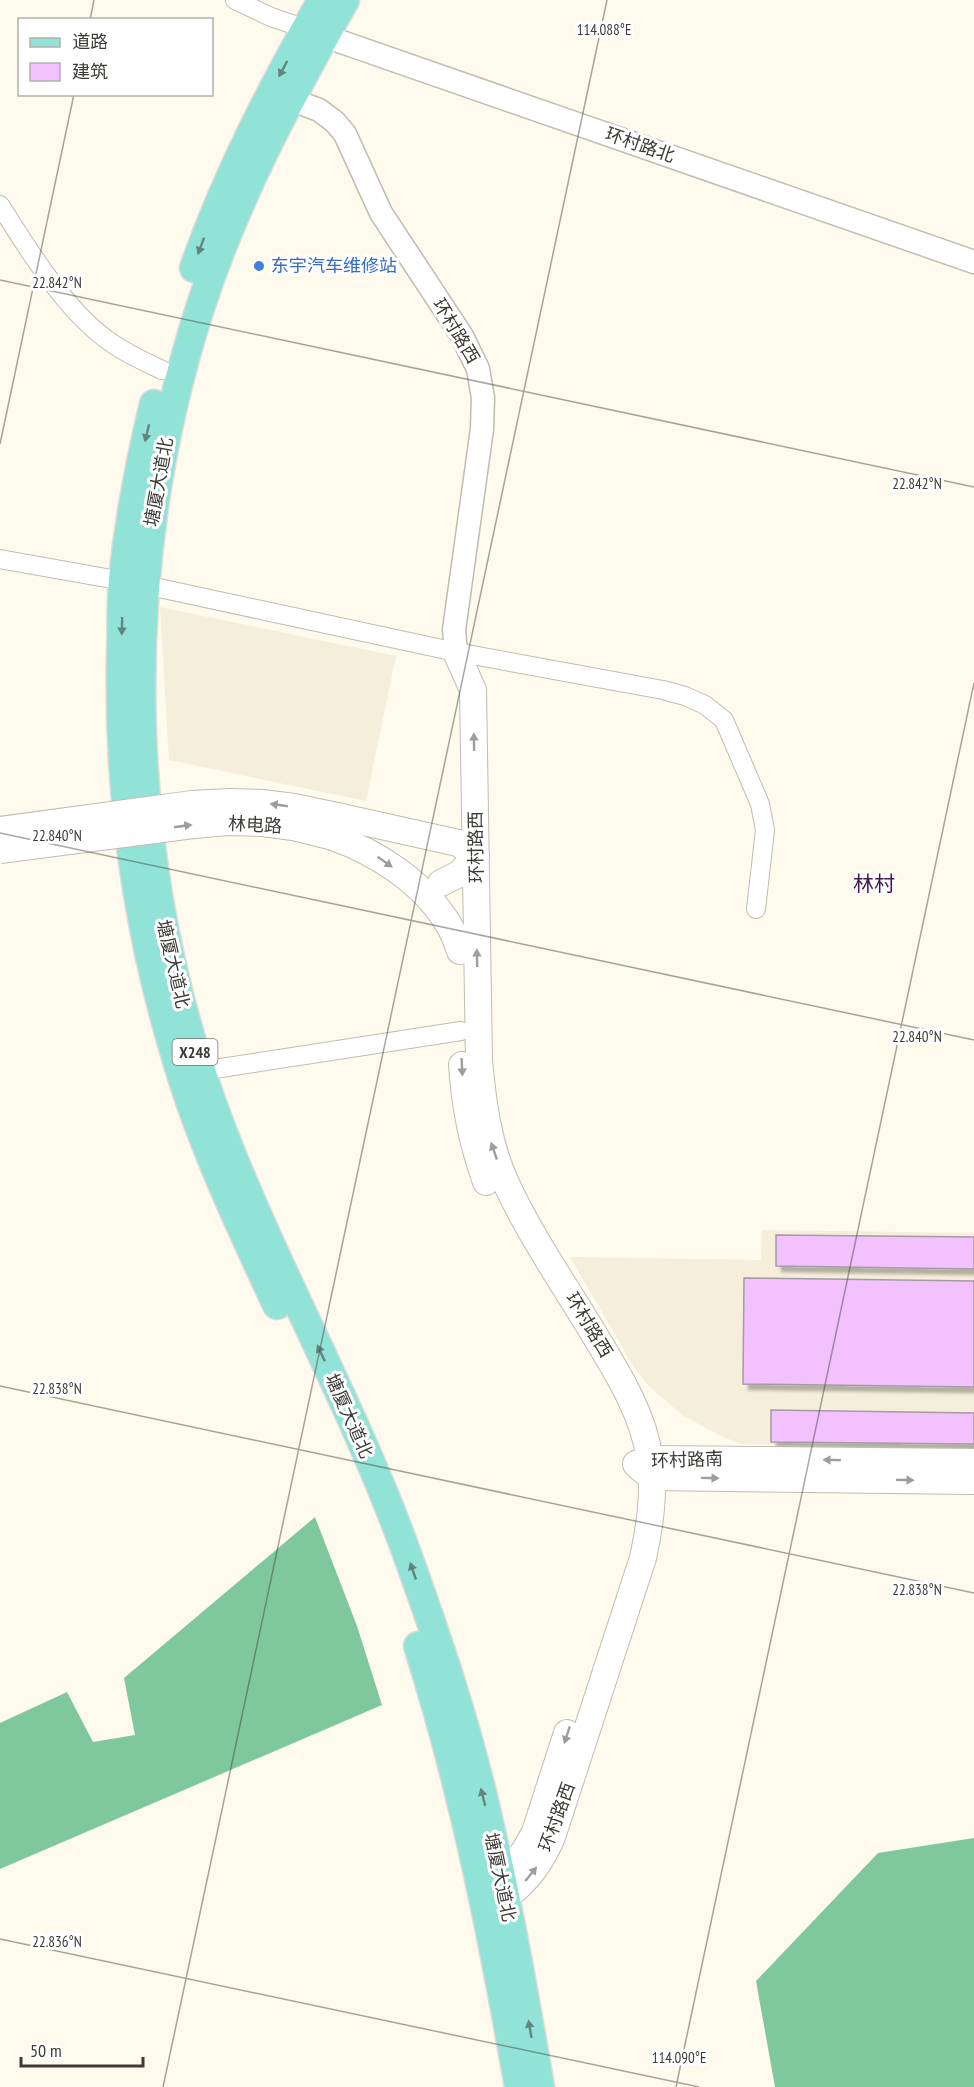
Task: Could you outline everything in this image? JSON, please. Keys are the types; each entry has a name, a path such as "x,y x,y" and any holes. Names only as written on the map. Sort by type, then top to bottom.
{"main road":[{"name":"塘厦大道北","path":"322,0 315,32 290,99 222,246 200,308 179,380 163,452 152,519 134,583 120,708 124,790 142,926 175,1057 201,1133 230,1205 330,1419 384,1546 410,1619 496,1890 540,2087"},
{"name":"塘厦大道北","path":"345,0 283,68 244,146 205,237 182,301 162,370 131,515 145,788 151,852 162,922 176,984 201,1071 220,1126 249,1197 372,1466 402,1539 457,1705 490,1825 519,2087"},
{"name":"环村路西","path":"456,652 472,690 454,859 460,951 465,1105 474,1147 488,1185 507,1223 610,1391 646,1467"},
{"name":"林电路","path":"0,830 192,804 262,803 294,807 335,827 454,859"},
{"name":"林电路","path":"0,850 229,822 293,827 335,827 360,847 385,861 435,905 450,927 460,951"},
{"name":"环村路西","path":"454,859 483,1104 492,1144 504,1180 523,1217 626,1386 640,1418 650,1523 642,1558 552,1838 536,1869 522,1884 496,1890"},
{"path":"410,881 427,885 454,859"},
{"name":"环村路南","path":"646,1467 974,1462"},
{"name":"环村路南","path":"646,1467 974,1481"}],"street":[{"path":"235,0 271,17 315,32"},
{"name":"环村路北","path":"315,32 974,262"},
{"name":"环村路西","path":"290,99 319,111 335,122 345,134 381,213 462,336 478,369 483,398 482,429 454,630 456,652"},
{"path":"0,205 29,251 74,309 104,338 134,357 162,370"},
{"path":"0,559 134,583 456,652 663,690 705,705 724,720 760,804 765,830 756,909"},
{"path":"201,1071 461,1031"}],"shaded area":[{"path":"160,607 396,656 366,801 169,760"},
{"path":"762,1230 974,1233 974,1448 741,1444 721,1436 682,1415 649,1386 635,1369 570,1257 761,1260"}],"green space":[{"path":"315,1517 357,1626 382,1705 0,1869 0,1723 67,1692 93,1742 135,1735 124,1678"},
{"path":"974,1838 974,2087 775,2087 756,1981 878,1853"}],"building":[{"path":"776,1235 974,1237 974,1269 776,1266"},
{"path":"744,1278 974,1281 974,1387 743,1384"},
{"path":"771,1410 974,1413 974,1444 771,1442"}],"place":[{"name":"东宇汽车维修站","path":"259,266"}],"district":[{"name":"林村","path":"874,884"}]}
